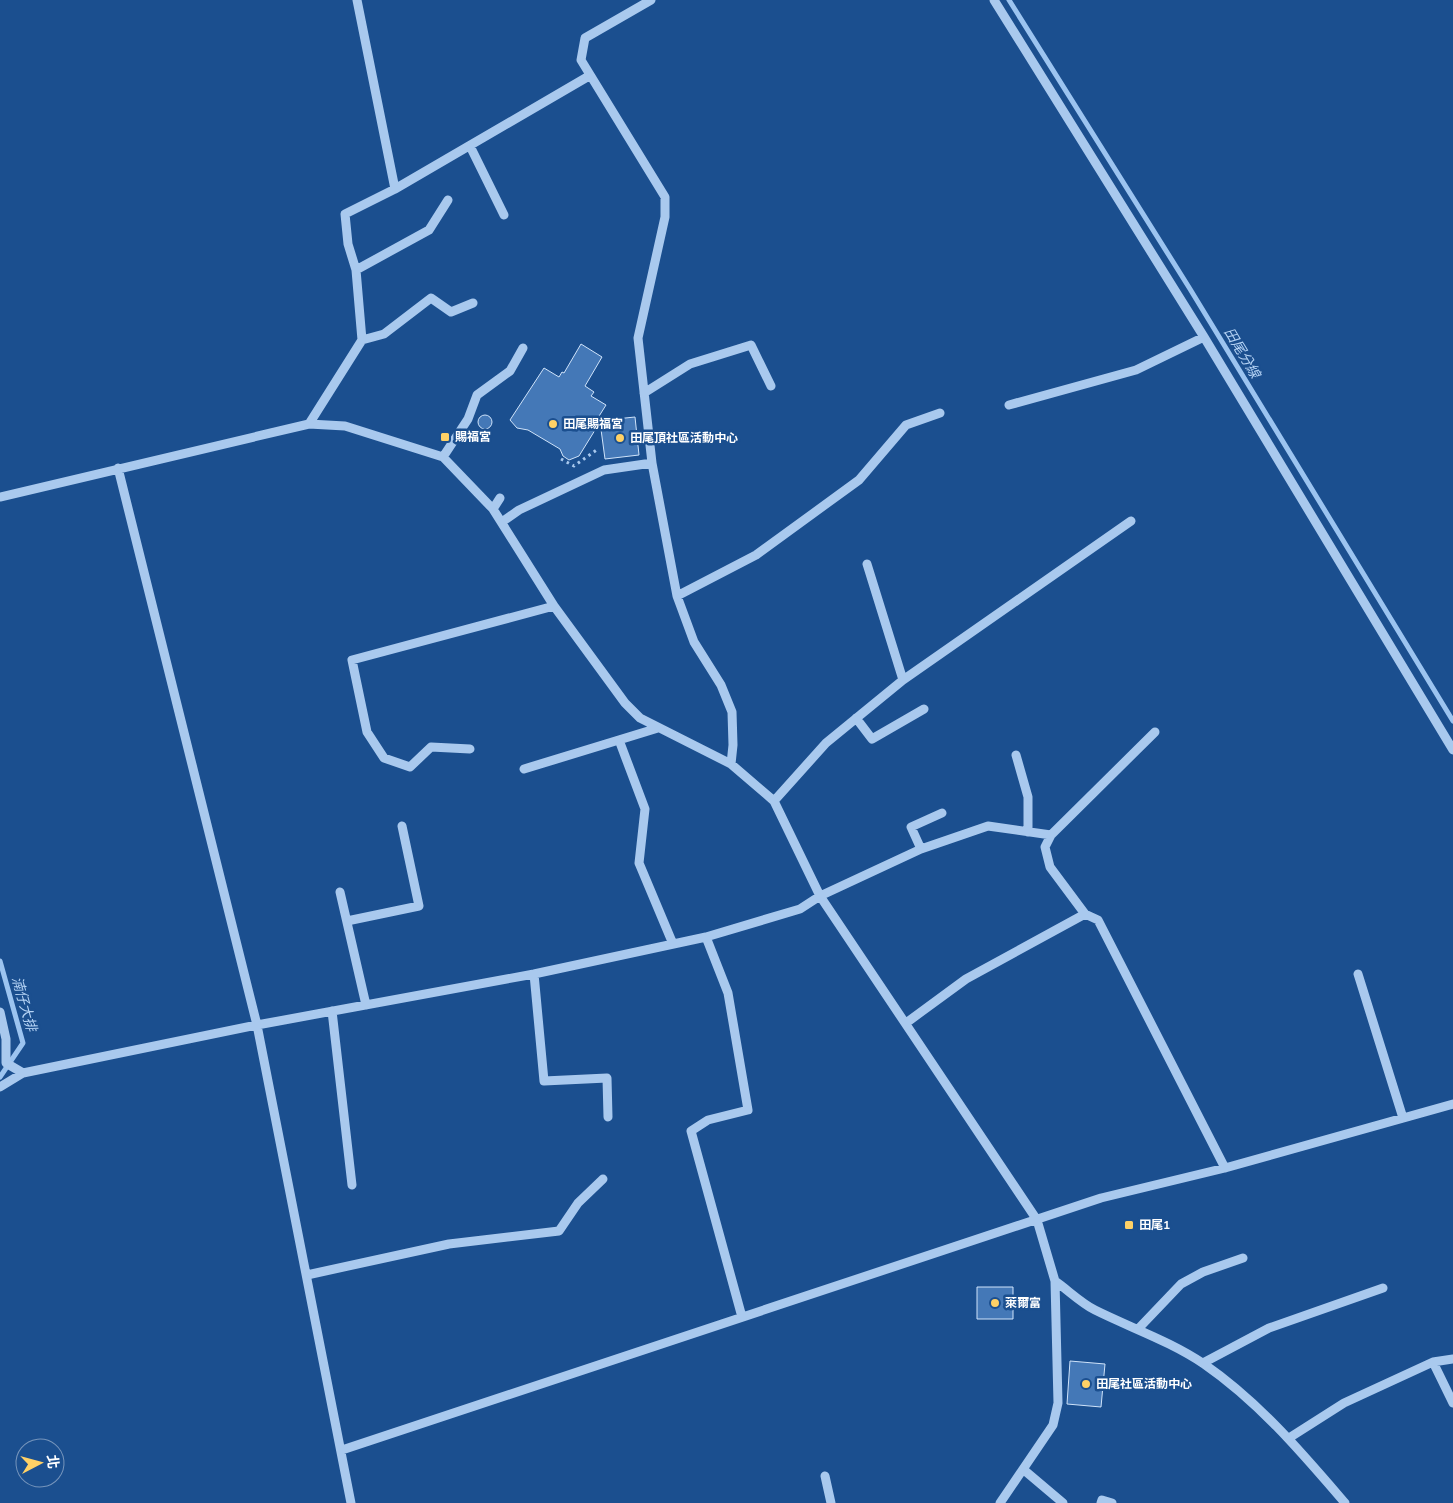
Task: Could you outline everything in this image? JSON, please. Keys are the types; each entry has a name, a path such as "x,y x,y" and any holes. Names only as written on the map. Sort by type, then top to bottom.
{"street":[{"path":"357,0 395,189"},
{"path":"651,0 585,38 582,60 589,76 665,197 665,217 638,338 652,463 677,596 694,642 721,685 732,712 734,745 731,764"},
{"path":"994,0 1204,337 1453,750"},
{"path":"309,424 362,340 356,270 348,244 345,214 395,189 589,76"},
{"path":"470,146 504,215"},
{"path":"356,270 430,230 448,200"},
{"path":"362,340 384,334 431,298 451,312 473,303"},
{"path":"1009,404 1136,370 1204,337"},
{"path":"644,393 690,364 751,345 771,386"},
{"path":"443,457 468,419 477,395 510,371 522,348"},
{"path":"677,596 756,555 858,480 906,425 940,413"},
{"path":"0,497 309,424 344,426 443,457 493,509 554,606 625,703 640,718 731,764 774,802 820,896 1038,1220 1055,1281 1058,1403 1053,1425 1000,1503"},
{"path":"502,522 519,510 604,470 652,463"},
{"path":"118,468 257,1025 352,1503"},
{"path":"493,509 500,498"},
{"path":"774,802 826,742 903,680 1130,522"},
{"path":"867,564 903,680"},
{"path":"470,749 431,747 410,767 384,758 367,732 352,660 554,606"},
{"path":"856,718 872,739 924,709"},
{"path":"524,769 658,728"},
{"path":"1156,732 1051,835 1045,847 1050,867 1084,914 1098,920 1225,1168"},
{"path":"619,740 645,809 639,863 673,944"},
{"path":"1016,755 1028,798 1028,832"},
{"path":"921,849 911,827 942,813"},
{"path":"347,920 418,906 402,826"},
{"path":"0,1087 23,1073 257,1025 534,974 706,936 800,909 820,896 921,849 988,826 1051,835"},
{"path":"340,892 366,1005"},
{"path":"906,1023 966,979 1084,914"},
{"path":"706,936 728,993 748,1110 708,1120 691,1131 742,1317"},
{"path":"534,974 544,1081 607,1078 608,1117"},
{"path":"1358,974 1403,1118"},
{"path":"332,1011 352,1185"},
{"path":"0,1012 6,1039 6,1063 23,1073"},
{"path":"342,1450 1101,1198 1225,1168 1453,1104"},
{"path":"307,1275 449,1244 559,1231 578,1203 603,1178"},
{"path":"1139,1328 1181,1284 1203,1272 1243,1258"},
{"path":"1055,1281 1093,1310 1139,1328 1203,1363 1241,1392 1289,1438 1345,1503"},
{"path":"1203,1363 1269,1328 1382,1288"},
{"path":"1289,1438 1344,1403 1432,1362 1453,1359"},
{"path":"1432,1362 1453,1403"},
{"path":"1024,1470 1063,1503"},
{"path":"825,1476 830,1503"},
{"path":"1101,1503 1102,1500 1112,1503"}],"path":[{"path":"561,459 574,466 598,449"}],"building":[{"path":"581,344 602,357 585,386 594,392 591,396 606,405 596,421 635,417 639,455 605,459 600,422 579,456 569,460 563,456 560,449 528,430 517,428 510,420 544,368 559,377 562,372 564,373"},
{"path":"482,415 488,415 492,422 488,429 482,429 478,425 478,419"},
{"name":"萊爾富","path":"977,1287 1013,1287 1013,1319 977,1319"},
{"name":"田尾社區活動中心","path":"1070,1361 1105,1364 1101,1407 1067,1404"}],"waterway":[{"name":"田尾分線","path":"1009,0 1190,289 1453,721"},
{"name":"湳仔大排","path":"0,961 23,1043 0,1077"}],"place":[{"name":"田尾賜福宮","path":"553,424"},
{"name":"賜福宮","path":"445,437"},
{"name":"田尾頂社區活動中心","path":"620,438"},
{"name":"田尾1","path":"1129,1225"},
{"name":"萊爾富","path":"995,1303"},
{"name":"田尾社區活動中心","path":"1086,1384"}]}
